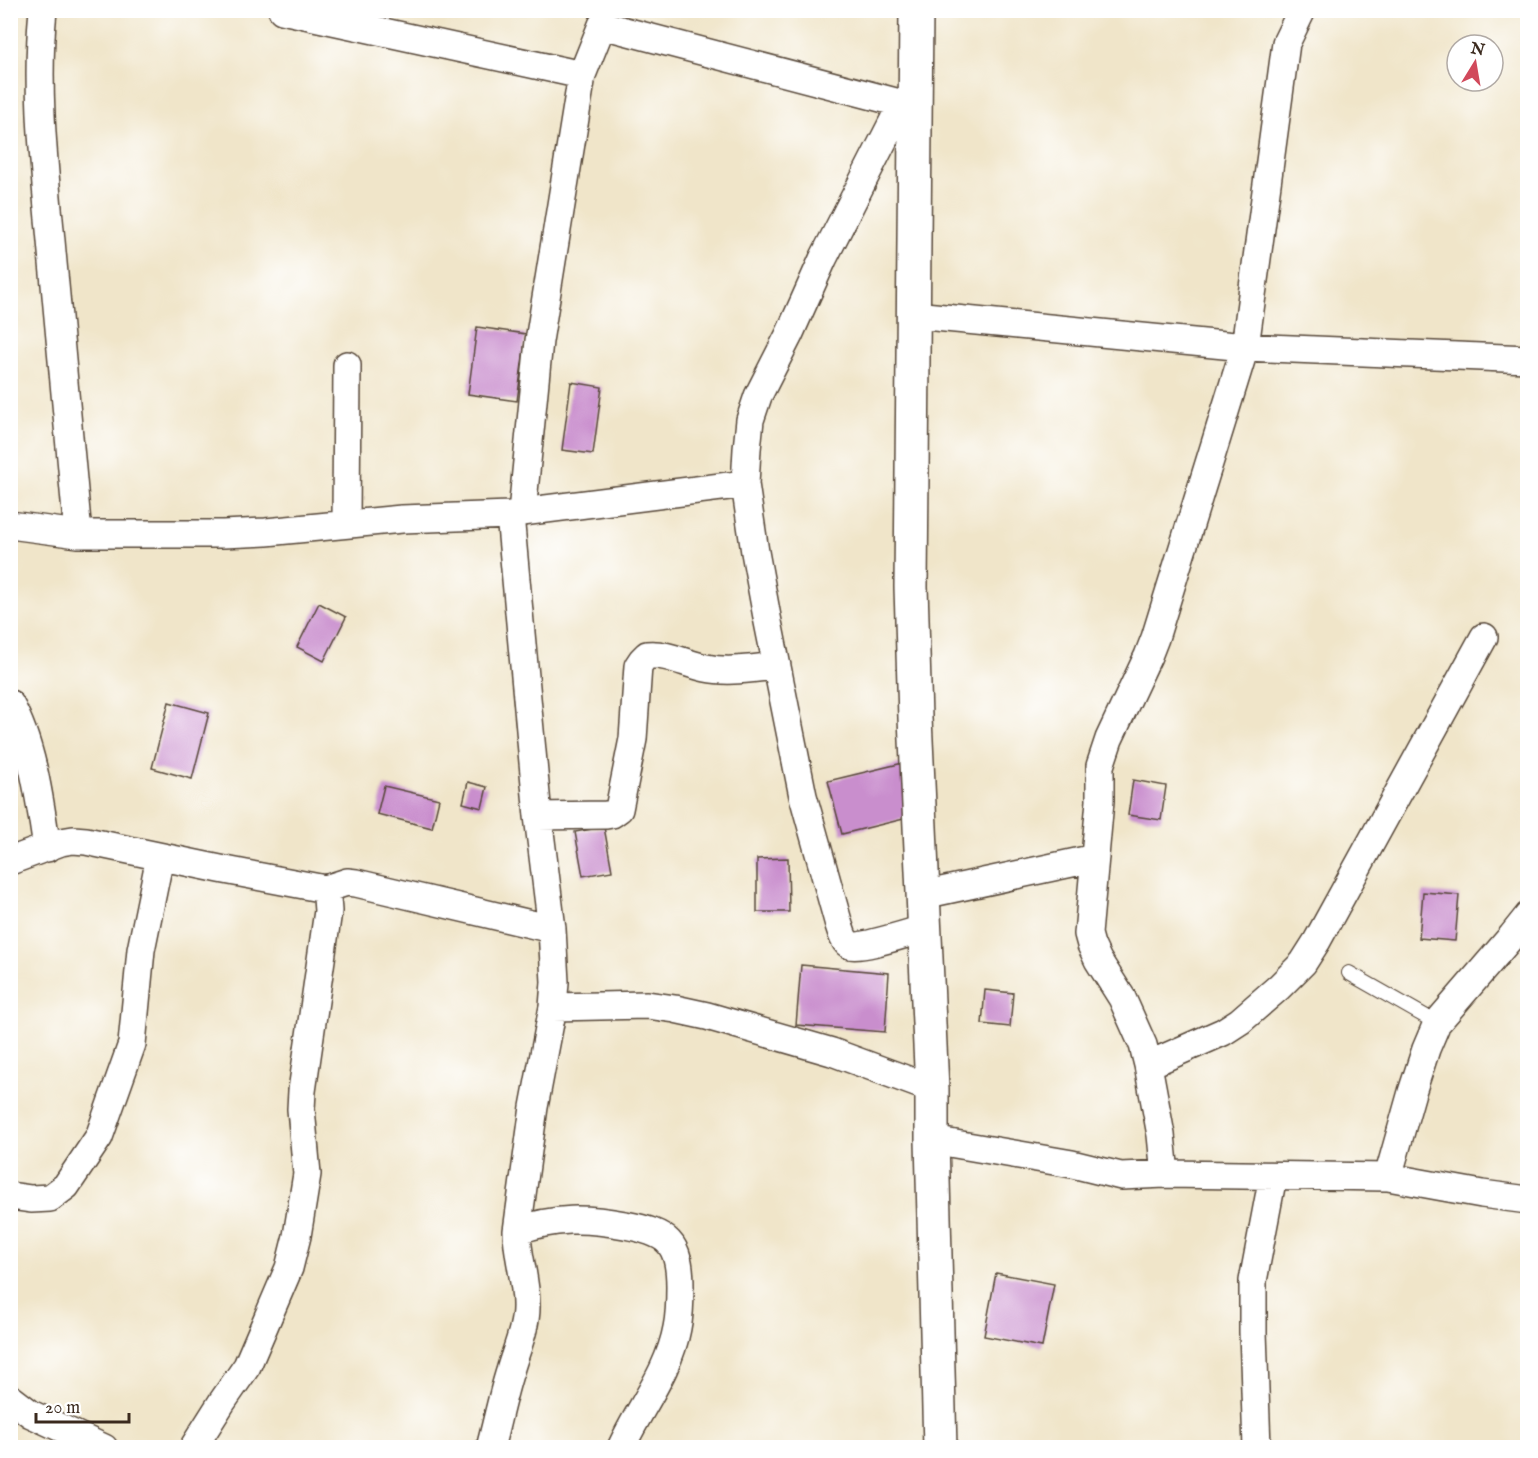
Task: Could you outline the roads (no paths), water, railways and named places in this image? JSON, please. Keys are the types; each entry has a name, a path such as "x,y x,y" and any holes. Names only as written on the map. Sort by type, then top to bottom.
{"street":[{"path":"43,10 39,64 41,110 78,534"},
{"path":"282,10 582,75"},
{"path":"916,10 908,105 914,315 911,587 932,1089 940,1448"},
{"path":"1165,1173 1161,1135 1143,1045 1125,1005 1098,960 1088,934 1100,801 1100,766 1109,739 1155,638 1245,347 1286,43 1302,10"},
{"path":"490,1448 526,1313 517,1231 534,1107 553,1007 555,982 552,929 538,816 516,514 539,341 582,75 607,18 908,105"},
{"path":"908,105 824,259 758,396 750,420 745,484 755,552 803,796 836,914 847,943 856,946 924,929"},
{"path":"914,315 1245,347 1527,359"},
{"path":"346,524 347,365"},
{"path":"10,525 78,534 266,532 402,519 516,514 745,484"},
{"path":"1148,1065 1223,1032 1257,1007 1303,963 1485,637"},
{"path":"538,816 612,814 619,809 633,739 638,666 646,655 665,656 707,668 743,669 777,666"},
{"path":"10,704 19,721 33,769 47,848"},
{"path":"10,861 61,842 80,840 325,889 347,882 356,883 552,929"},
{"path":"10,1196 31,1199 50,1198 66,1186 99,1137 132,1044 141,950 160,857"},
{"path":"923,895 1095,858"},
{"path":"193,1448 247,1366 289,1268 297,1236 307,1174 301,1109 302,1091 328,911 325,889"},
{"path":"1388,1177 1412,1092 1437,1023 1527,916"},
{"path":"553,1007 647,1005 675,1009 832,1052 932,1089"},
{"path":"932,1140 1072,1164 1121,1176 1165,1173 1388,1177 1527,1200"},
{"path":"1257,1448 1253,1281 1273,1176"},
{"path":"517,1231 549,1221 597,1220 653,1232 672,1244 679,1262 680,1303 677,1329 667,1361 621,1448"},
{"path":"10,1398 31,1414 104,1448"}],"lane":[{"path":"1349,973 1437,1023"}]}
